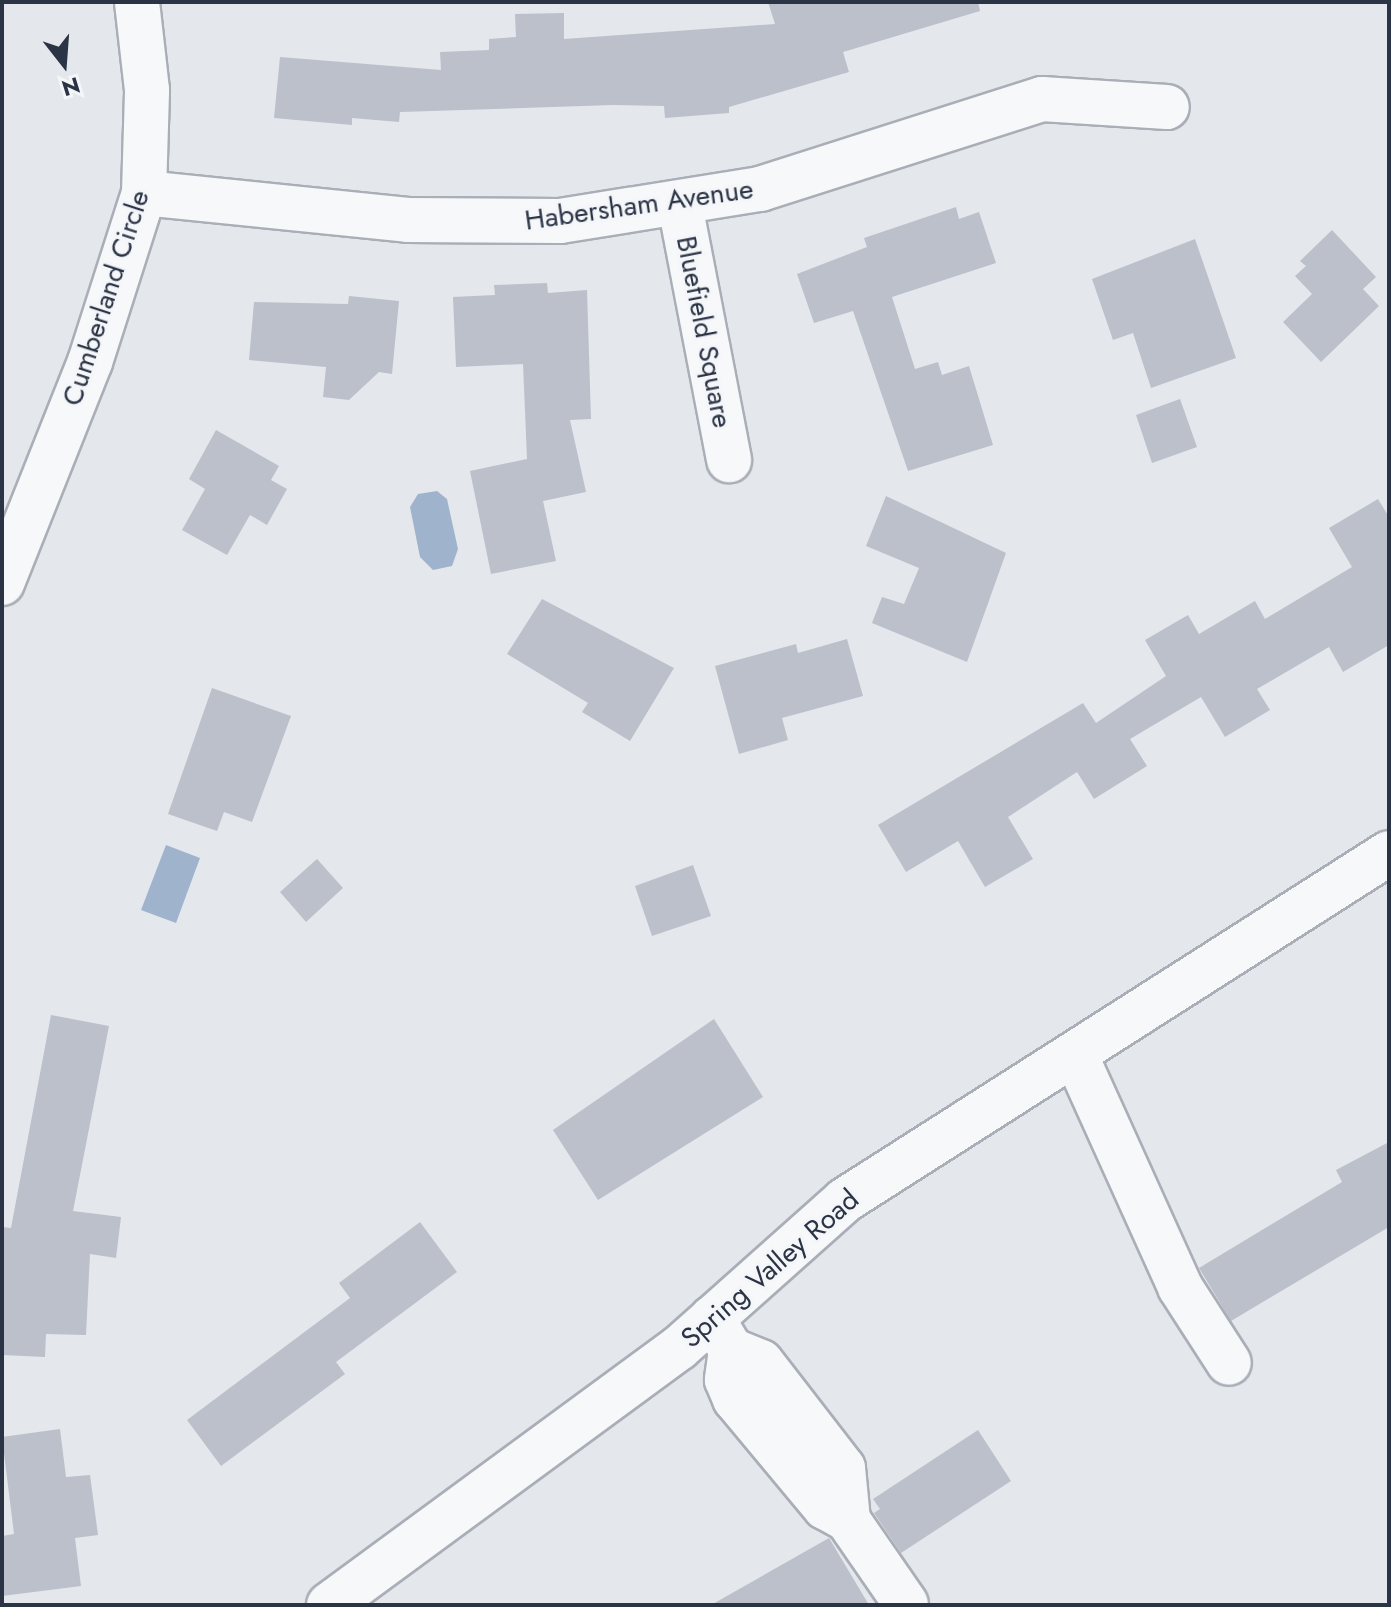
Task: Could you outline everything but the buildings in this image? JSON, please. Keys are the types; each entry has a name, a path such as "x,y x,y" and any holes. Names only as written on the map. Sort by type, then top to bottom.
{"street":[{"name":"Cumberland Circle","path":"2,583 90,362 144,193 147,90 137,2"},
{"name":"Habersham Avenue","path":"144,193 494,223 680,205 847,165 1034,101 1095,98 1167,107"},
{"name":"Bluefield Square","path":"680,205 729,460"},
{"name":"Spring Valley Road","path":"329,1605 722,1334 845,1200 1389,853"},
{"path":"1075,1054 1180,1287 1229,1363"},
{"path":"722,1334 727,1380 735,1399 825,1507 848,1520 906,1604"}],"water":[{"path":"437,491 447,499 458,549 452,566 433,570 420,557 410,507 418,494"},
{"path":"166,845 200,858 176,923 141,910"}]}
